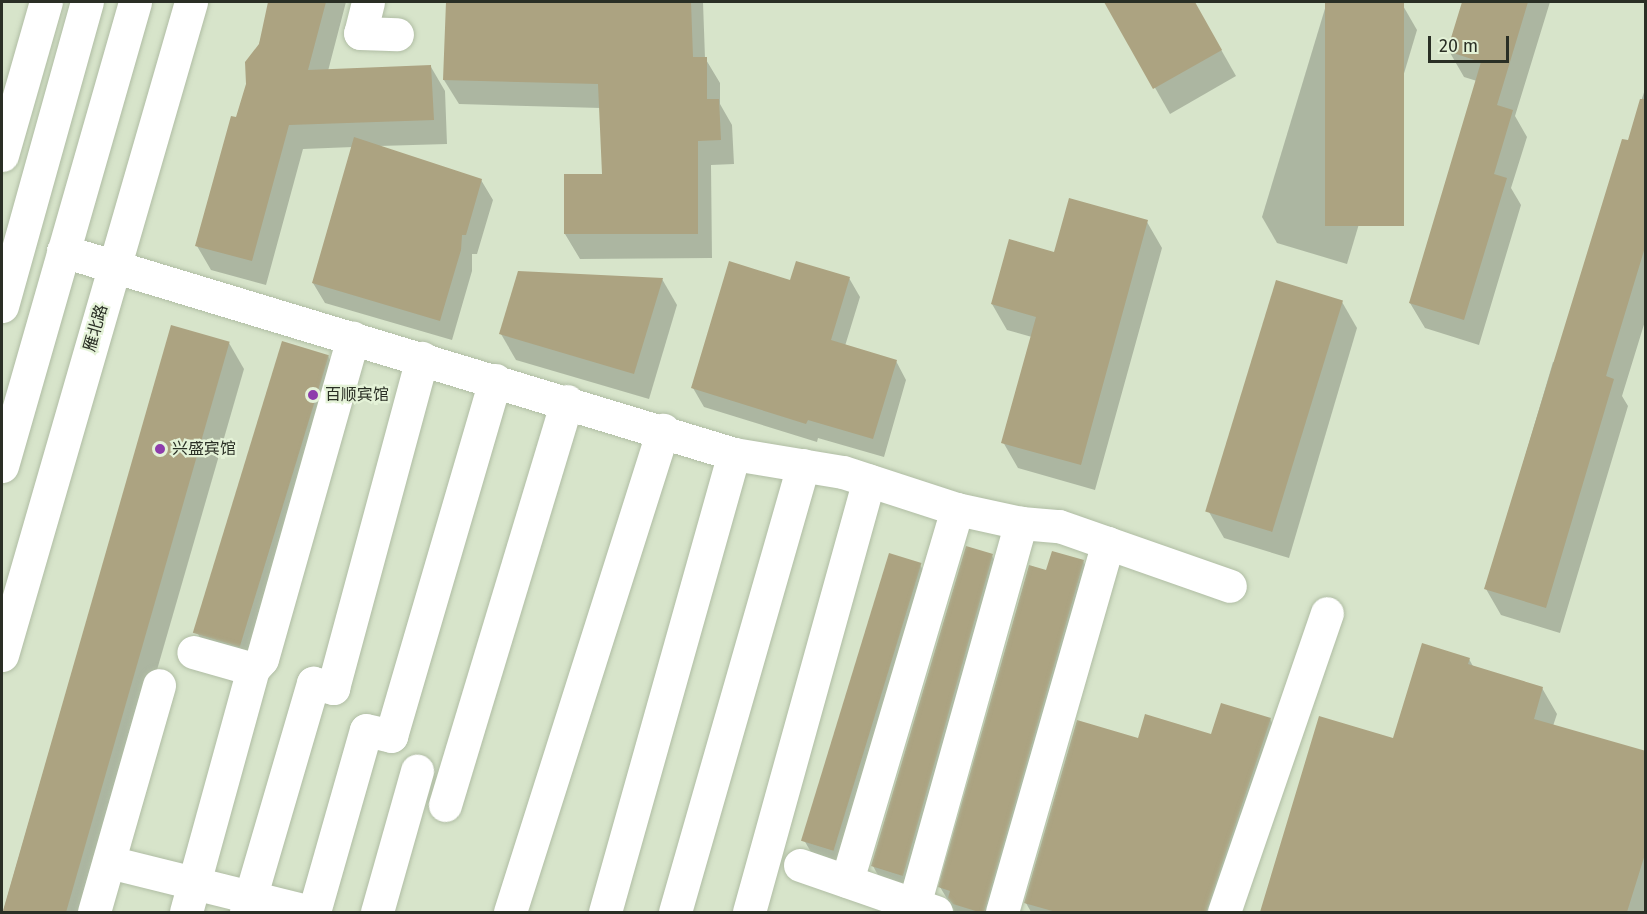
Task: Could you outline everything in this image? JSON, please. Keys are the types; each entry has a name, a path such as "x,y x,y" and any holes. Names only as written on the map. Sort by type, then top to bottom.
{"street":[{"path":"2,155 46,2"},
{"path":"2,306 87,2"},
{"path":"2,466 135,2"},
{"name":"雁北路","path":"2,655 191,2"},
{"path":"368,2 360,33 397,33"},
{"path":"63,251 663,430 734,454 856,476 957,509 1021,523 1059,526 1230,586"},
{"path":"190,898 253,669 262,659 353,338"},
{"path":"248,906 313,683 333,688 422,358"},
{"path":"109,862 190,898 313,912 366,730 391,736 495,380"},
{"path":"445,805 567,401"},
{"path":"510,912 663,430"},
{"path":"605,912 734,454"},
{"path":"675,912 803,465"},
{"path":"749,912 856,476"},
{"path":"846,881 957,509"},
{"path":"800,865 925,909 1021,523"},
{"path":"1002,912 1108,543"},
{"path":"1224,912 1327,613"},
{"path":"194,651 253,669"},
{"path":"94,912 159,685"},
{"path":"377,912 417,771"}],"building":[{"path":"268,2 326,2 308,70 431,65 434,120 289,125 252,261 195,246 231,116 236,117 246,84 245,62 259,44"},
{"path":"446,2 691,2 693,57 707,57 707,99 719,99 721,140 698,141 698,234 564,234 564,174 602,174 598,84 443,80"},
{"path":"1104,2 1195,2 1222,50 1153,89"},
{"path":"1325,2 1404,2 1404,226 1325,226"},
{"path":"1462,2 1528,2 1497,105 1513,110 1494,174 1507,178 1464,320 1409,303 1481,62 1447,51"},
{"path":"1640,99 1646,99 1646,244 1606,376 1614,379 1546,608 1484,589 1622,139 1628,140"},
{"path":"354,137 482,179 466,235 462,235 461,250 440,321 312,283"},
{"path":"1069,198 1148,220 1081,465 1001,443 1036,317 991,304 1009,239 1054,252"},
{"path":"729,261 790,280 796,261 850,277 831,340 897,360 873,439 808,420 806,424 691,388"},
{"path":"518,271 663,278 634,374 499,334"},
{"path":"1276,280 1343,300 1272,532 1205,511"},
{"path":"171,325 230,342 66,912 3,912"},
{"path":"282,341 329,355 240,647 193,633"},
{"path":"966,546 993,554 903,876 871,866"},
{"path":"1052,551 1084,560 984,912 979,912 953,904 948,898 950,891 938,887 1029,565 1046,570"},
{"path":"889,553 922,563 834,851 801,841"},
{"path":"1422,643 1470,658 1468,664 1543,687 1534,719 1646,751 1646,851 1627,912 1260,912 1319,716 1393,738"},
{"path":"1221,703 1271,718 1206,912 1056,912 1024,903 1077,720 1138,738 1145,714 1211,734"}],"place":[{"name":"百顺宾馆","path":"313,395"},
{"name":"兴盛宾馆","path":"160,449"}]}
